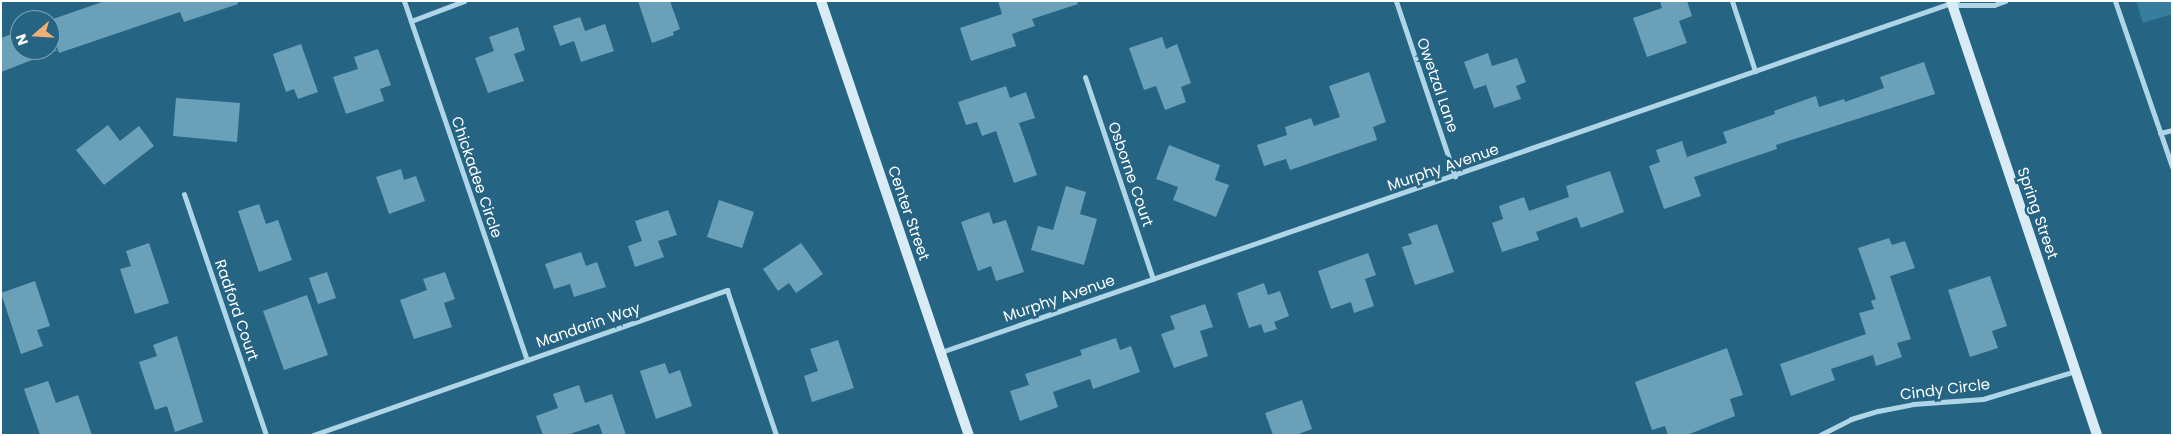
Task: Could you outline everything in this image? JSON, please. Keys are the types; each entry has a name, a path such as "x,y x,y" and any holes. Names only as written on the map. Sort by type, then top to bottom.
{"main road":[{"name":"Center Street","path":"821,1 969,435"},
{"name":"Spring Street","path":"1953,2 2097,435"}],"street":[{"name":"Chickadee Circle","path":"404,1 526,360"},
{"path":"411,21 464,1"},
{"name":"Owetzal Lane","path":"1396,1 1455,176"},
{"path":"1732,1 1755,71"},
{"path":"1953,2 1994,5 2005,1"},
{"path":"2115,1 2172,167"},
{"name":"Murphy Avenue","path":"941,352 1455,176 1953,2"},
{"name":"Osborne Court","path":"1085,77 1153,279"},
{"path":"2160,133 2172,130"},
{"name":"Radford Court","path":"184,194 266,435"},
{"name":"Mandarin Way","path":"313,435 727,290 776,435"},
{"name":"Cindy Circle","path":"1820,435 1851,419 1878,411 1912,404 1983,399 2076,372"}],"shaded area":[{"path":"2136,1 2172,1 2172,14 2143,23"}],"building":[{"path":"105,1 238,1 238,4 184,22 180,12 60,53 60,17"},
{"path":"638,1 670,1 680,29 673,32 674,35 652,43"},
{"path":"998,1 1077,1 1078,4 1032,19 1035,26 1012,34 1016,46 971,61 960,28 1002,14"},
{"path":"1660,1 1687,1 1692,16 1679,21 1687,43 1647,57 1633,18 1662,8"},
{"path":"580,17 585,31 605,24 614,51 581,62 574,41 560,46 553,26"},
{"path":"518,27 525,50 514,54 524,81 488,93 475,58 494,51 489,37"},
{"path":"10,35 10,60 32,60 1,72 1,38"},
{"path":"1162,37 1166,49 1177,44 1191,83 1181,87 1186,102 1165,110 1156,86 1144,90 1129,48"},
{"path":"301,44 318,92 298,99 294,89 286,92 273,54"},
{"path":"378,49 391,85 380,89 384,101 346,114 333,77 358,69 354,57"},
{"path":"1488,53 1492,66 1517,58 1526,82 1516,86 1521,99 1494,108 1486,85 1474,89 1464,62"},
{"path":"1924,62 1935,94 1776,145 1777,149 1694,177 1701,196 1664,209 1649,166 1660,162 1656,150 1682,141 1687,157 1727,143 1723,132 1775,114 1774,111 1816,96 1819,107 1844,99 1845,102 1884,88 1880,77"},
{"path":"1369,72 1386,122 1373,127 1377,140 1290,170 1286,159 1264,166 1257,145 1287,135 1285,127 1311,118 1314,126 1340,117 1329,86"},
{"path":"1006,86 1010,98 1026,92 1035,118 1019,123 1037,175 1014,183 996,131 982,136 977,122 966,125 958,102"},
{"path":"176,98 240,103 237,142 173,136"},
{"path":"108,125 120,141 139,126 154,146 104,185 76,150"},
{"path":"1169,145 1220,165 1215,180 1229,185 1216,217 1173,200 1178,187 1156,179"},
{"path":"401,169 404,180 416,176 425,201 389,214 376,177"},
{"path":"1610,171 1624,212 1581,228 1577,217 1536,232 1539,240 1502,252 1492,223 1503,219 1499,206 1524,197 1529,211 1569,197 1566,186"},
{"path":"1066,186 1086,192 1080,214 1097,219 1084,265 1031,250 1038,226 1053,230"},
{"path":"719,200 754,212 742,248 707,237"},
{"path":"259,204 266,224 278,220 292,260 259,272 238,211"},
{"path":"668,210 677,235 658,241 664,257 635,267 628,246 642,241 635,221"},
{"path":"989,212 993,224 1006,220 1024,272 996,281 991,266 978,271 961,222"},
{"path":"1437,224 1454,272 1415,285 1402,247 1412,244 1408,234"},
{"path":"1889,238 1892,245 1905,241 1915,268 1890,276 1911,339 1897,343 1902,357 1876,366 1873,355 1831,369 1835,380 1791,396 1780,364 1866,334 1859,313 1874,309 1871,301 1876,299 1858,248"},
{"path":"149,243 169,303 135,314 120,269 131,266 126,251"},
{"path":"801,243 823,274 796,293 789,283 778,291 763,269"},
{"path":"581,252 586,266 597,262 606,287 574,297 570,284 554,289 545,264"},
{"path":"1368,253 1376,275 1365,279 1374,306 1354,313 1351,302 1331,309 1318,271"},
{"path":"327,272 336,298 318,304 309,278"},
{"path":"445,272 455,299 444,303 452,327 414,339 400,300 427,290 423,279"},
{"path":"1990,276 2007,326 1992,331 1998,348 1970,357 1948,290"},
{"path":"35,281 50,326 37,330 43,346 21,354 1,293"},
{"path":"1264,283 1268,295 1280,291 1289,316 1274,322 1277,329 1264,333 1261,324 1249,328 1237,293"},
{"path":"307,295 328,355 284,370 263,311"},
{"path":"1205,304 1213,327 1200,331 1208,356 1174,368 1161,334 1175,329 1170,316"},
{"path":"177,336 203,422 175,432 167,406 155,410 139,362 157,356 153,345"},
{"path":"1116,338 1120,350 1131,346 1140,372 1093,389 1090,379 1053,392 1058,407 1020,421 1010,391 1029,385 1025,374 1082,355 1080,350"},
{"path":"838,340 854,388 812,402 804,376 818,371 810,349"},
{"path":"1727,348 1743,395 1730,399 1735,416 1687,435 1668,435 1665,426 1652,430 1635,382"},
{"path":"665,363 669,374 680,370 692,406 656,419 640,371"},
{"path":"48,381 56,403 78,395 92,435 40,435 24,389"},
{"path":"579,385 585,403 612,394 626,435 603,435 599,424 567,435 543,435 536,416 558,408 553,394"},
{"path":"1302,400 1312,429 1296,435 1273,435 1265,413"}]}
